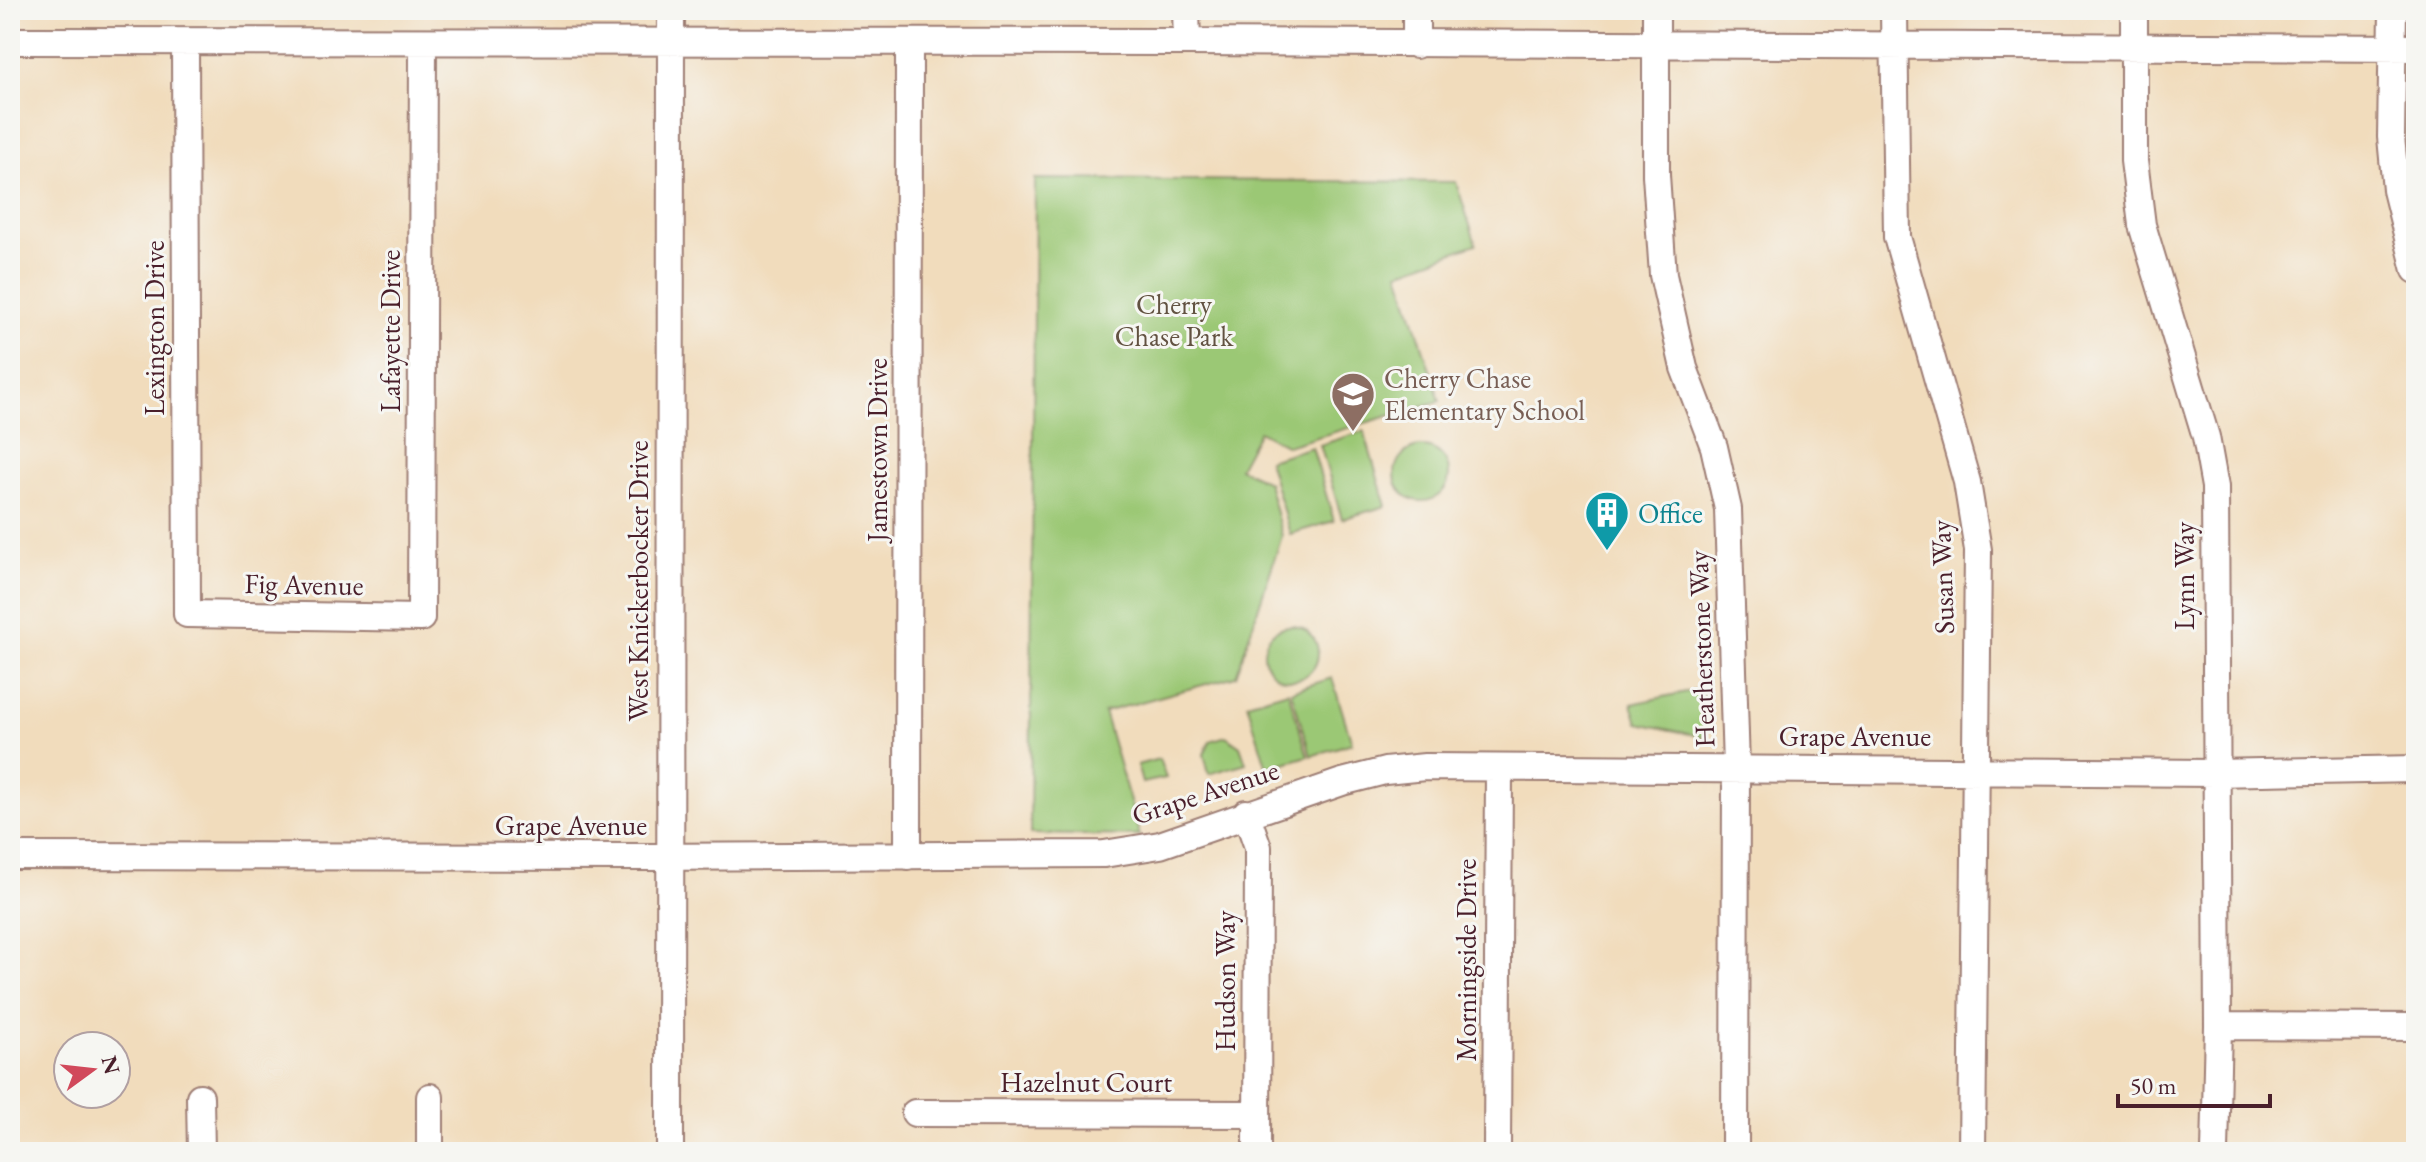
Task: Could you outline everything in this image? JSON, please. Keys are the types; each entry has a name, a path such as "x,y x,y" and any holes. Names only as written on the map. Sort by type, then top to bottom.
{"street":[{"name":"West Knickerbocker Drive","path":"670,1152 671,10"},
{"path":"1186,10 1187,42"},
{"path":"1416,10 1416,45"},
{"name":"Heatherstone Way","path":"1656,10 1656,175 1663,275 1684,368 1714,447 1728,509 1736,767 1735,1152"},
{"name":"Susan Way","path":"1894,10 1897,237 1967,482 1978,550 1972,1152"},
{"name":"Lynn Way","path":"2134,10 2134,161 2142,225 2202,425 2215,487 2218,1026 2215,1152"},
{"path":"2393,10 2404,48 2391,137 2396,190 2416,270"},
{"path":"10,41 423,44 1187,42 2404,48"},
{"name":"Lexington Drive","path":"185,42 187,614"},
{"name":"Lafayette Drive","path":"421,618 423,44"},
{"name":"Jamestown Drive","path":"908,856 909,44"},
{"name":"Fig Avenue","path":"187,614 421,618"},
{"name":"Grape Avenue","path":"10,856 1104,854 1160,845 1246,813 1385,771 1736,767 2215,773 2416,769"},
{"name":"Morningside Drive","path":"1497,1152 1499,768"},
{"name":"Hudson Way","path":"1246,813 1258,847 1257,1152"},
{"path":"2218,1026 2416,1027"},
{"path":"200,1097 201,1152"},
{"path":"430,1097 430,1152"},
{"name":"Hazelnut Court","path":"915,1113 1257,1114"}],"green space":[{"name":"Cherry Chase Park","path":"1035,179 1456,182 1476,244 1399,272 1440,401 1287,446 1259,431 1239,468 1268,482 1282,536 1236,676 1104,712 1140,836 1030,834"},
{"path":"1364,431 1386,506 1342,519 1320,445"},
{"path":"1312,447 1334,521 1290,534 1268,460"},
{"path":"1422,447 1441,455 1449,474 1441,493 1422,501 1403,493 1395,474 1403,455"},
{"path":"1291,626 1310,634 1318,653 1310,672 1291,680 1272,672 1264,653 1272,634"},
{"path":"1332,678 1352,743 1311,756 1291,691"},
{"path":"1704,688 1704,737 1638,723 1632,704"},
{"path":"1288,691 1308,756 1267,768 1247,703"},
{"path":"1226,736 1240,746 1246,763 1209,774 1204,754 1210,741"},
{"path":"1159,759 1166,778 1142,783 1137,765"}],"place":[{"name":"Cherry Chase Elementary School","path":"1353,433"},
{"name":"Office","path":"1607,552"}]}
